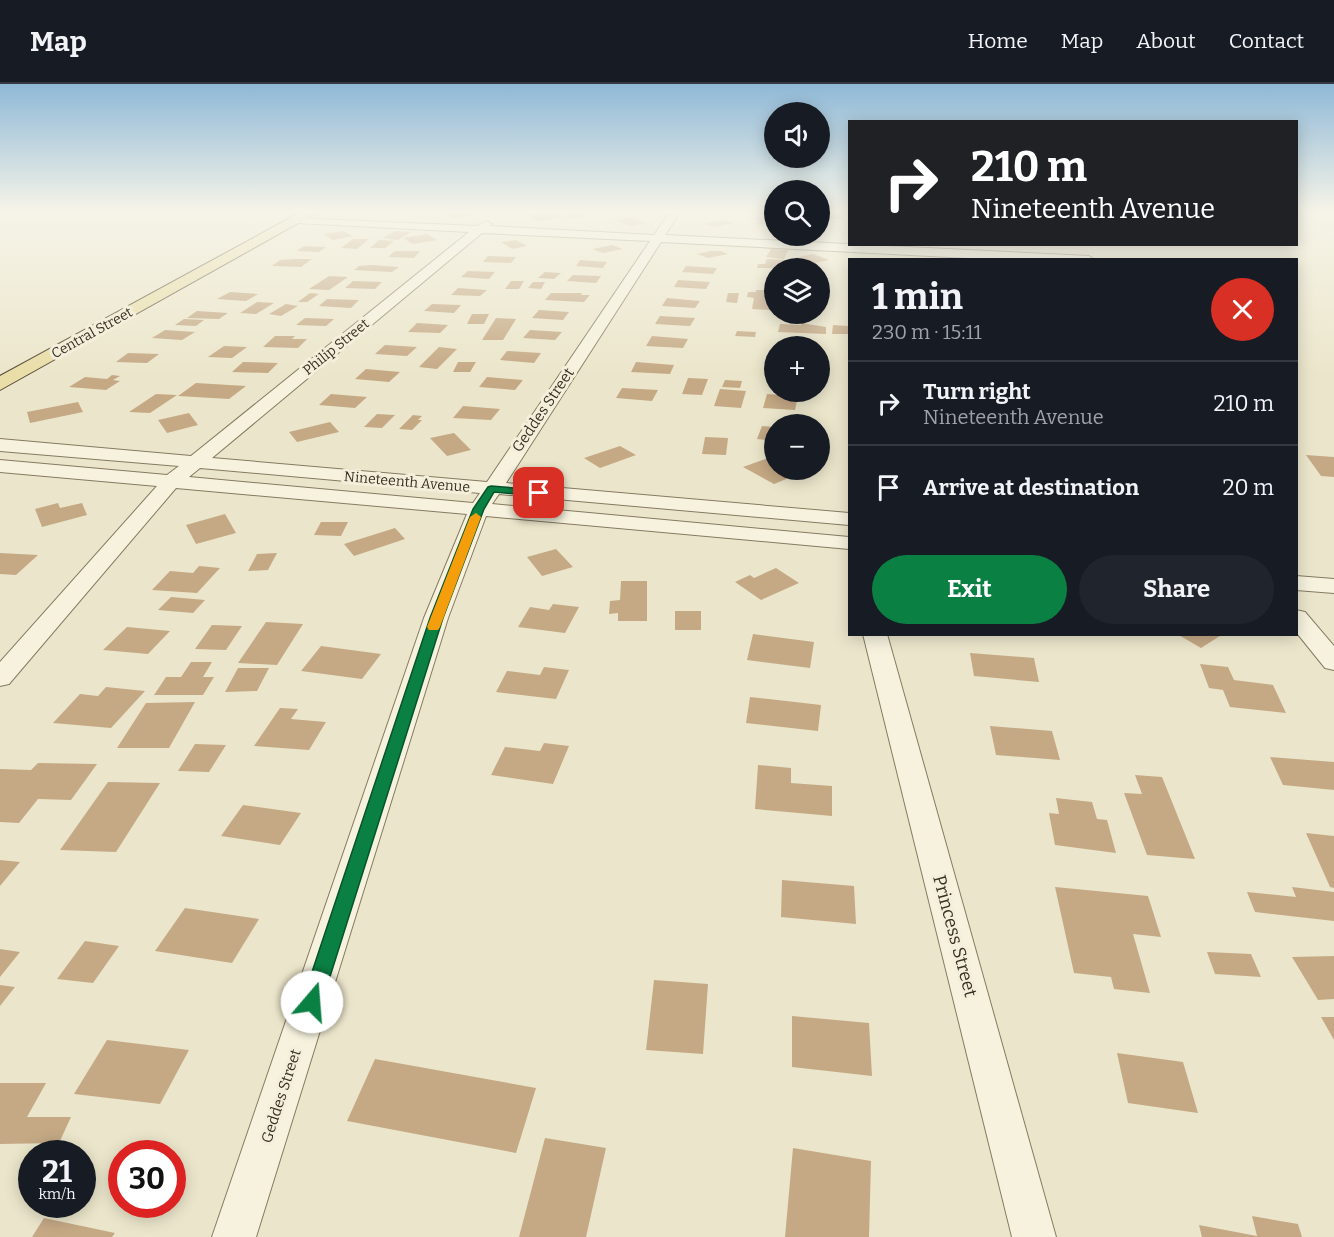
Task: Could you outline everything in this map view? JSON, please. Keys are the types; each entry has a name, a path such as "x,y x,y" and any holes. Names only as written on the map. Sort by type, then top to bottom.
{"main road":[{"name":"Central Street","path":"0,384 214,266"}],"street":[{"name":"Philip Street","path":"0,678 171,482 435,266"},
{"name":"Geddes Street","path":"234,1237 436,618 485,499 640,266"},
{"name":"Nineteenth Avenue","path":"0,446 194,463 485,499 848,519"},
{"path":"0,466 171,482 485,499 848,543"},
{"path":"1298,583 1334,586"},
{"path":"1298,619 1334,662"},
{"name":"Princess Street","path":"876,636 1034,1237"}],"building":[{"path":"359,266 399,267 392,272 354,270"},
{"path":"576,266 604,266 603,268"},
{"path":"686,266 717,268 713,274 682,272"},
{"path":"468,271 495,272 489,279 461,277"},
{"path":"545,272 561,273 554,279 538,278"},
{"path":"573,275 601,276 596,283 567,281"},
{"path":"329,276 348,277 329,290 309,289"},
{"path":"678,280 710,282 706,289 674,287"},
{"path":"353,281 382,282 375,289 345,288"},
{"path":"511,281 524,281 519,289 505,289"},
{"path":"533,282 545,282 541,289 528,288"},
{"path":"458,288 487,290 480,296 451,295"},
{"path":"756,290 764,290 764,310 752,309 754,298 747,297 748,292 756,292"},
{"path":"230,292 258,294 246,301 217,299"},
{"path":"310,293 319,294 307,302 298,302"},
{"path":"551,293 590,295 584,302 545,300"},
{"path":"728,293 739,293 737,303 726,302"},
{"path":"667,298 700,301 695,308 662,306"},
{"path":"327,299 359,300 351,308 319,306"},
{"path":"257,302 274,303 256,314 240,313"},
{"path":"286,304 298,306 281,316 269,314"},
{"path":"432,304 461,305 454,313 424,311"},
{"path":"539,310 569,312 563,320 532,318"},
{"path":"197,311 228,313 219,319 187,318"},
{"path":"472,314 489,314 484,324 467,324"},
{"path":"660,316 695,318 690,326 655,324"},
{"path":"305,318 334,319 326,326 296,325"},
{"path":"496,318 516,319 503,340 482,340"},
{"path":"184,319 204,320 196,326 175,325"},
{"path":"417,323 448,325 440,333 408,332"},
{"path":"780,324 826,327 826,334 778,332"},
{"path":"833,325 848,326 848,334 832,334"},
{"path":"165,330 195,332 182,340 152,338"},
{"path":"530,330 562,332 555,340 523,338"},
{"path":"737,331 756,332 755,337 735,336"},
{"path":"275,336 295,336 292,339 307,339 298,348 263,347"},
{"path":"652,336 688,339 683,348 646,346"},
{"path":"385,345 417,347 407,356 375,354"},
{"path":"224,346 247,347 232,358 208,357"},
{"path":"439,347 457,349 437,369 419,367"},
{"path":"507,351 541,353 534,363 500,360"},
{"path":"128,353 159,354 147,363 116,362"},
{"path":"243,362 278,363 268,373 232,372"},
{"path":"458,362 476,362 470,372 453,372"},
{"path":"636,362 674,365 670,374 631,372"},
{"path":"366,369 400,372 389,382 355,379"},
{"path":"112,375 120,376 113,380 120,381 106,390 69,387 85,377 107,379"},
{"path":"487,377 523,380 515,390 479,387"},
{"path":"688,378 708,379 702,395 682,394"},
{"path":"725,380 742,381 740,388 722,387"},
{"path":"196,383 246,386 229,399 178,396"},
{"path":"622,388 658,390 652,401 616,398"},
{"path":"720,389 746,391 741,408 714,406"},
{"path":"156,394 177,395 150,413 129,412"},
{"path":"331,394 367,397 355,408 319,405"},
{"path":"78,402 83,412 30,423 27,412"},
{"path":"765,402 797,402 795,410 763,408"},
{"path":"463,406 500,409 491,420 453,418"},
{"path":"189,413 198,425 167,433 158,420"},
{"path":"377,414 395,415 382,428 364,427"},
{"path":"413,415 422,416 418,420 422,420 412,430 399,429"},
{"path":"330,422 339,432 297,442 289,432"},
{"path":"762,426 764,426 764,440 757,439"},
{"path":"454,433 471,450 447,456 430,438"},
{"path":"705,437 728,438 726,455 702,454"},
{"path":"620,446 636,455 600,468 584,458"},
{"path":"1306,455 1334,457 1334,477 1321,476"},
{"path":"764,460 764,479 743,467"},
{"path":"767,480 784,480 774,484"},
{"path":"58,503 60,508 82,503 87,515 42,527 35,509"},
{"path":"225,514 236,533 196,544 186,525"},
{"path":"321,522 348,522 341,536 314,535"},
{"path":"395,528 405,539 354,556 344,544"},
{"path":"556,549 573,567 542,576 527,557"},
{"path":"0,553 38,555 16,575 0,574"},
{"path":"277,553 268,570 248,571 257,554"},
{"path":"199,566 220,568 197,593 152,590 170,571 193,573"},
{"path":"776,568 799,583 761,600 735,582 750,575 754,578"},
{"path":"621,581 647,581 647,621 618,621 618,613 609,614 610,601 620,600"},
{"path":"171,597 205,600 193,613 158,610"},
{"path":"553,604 579,607 565,633 518,627 530,607 549,610"},
{"path":"675,611 701,611 701,630 675,630"},
{"path":"266,622 303,624 277,665 238,663"},
{"path":"212,625 242,626 226,650 195,649"},
{"path":"127,627 170,631 148,654 103,650"},
{"path":"753,634 814,642 810,668 747,660"},
{"path":"1180,636 1220,636 1201,648"},
{"path":"321,646 381,654 362,679 301,671"},
{"path":"970,653 1034,658 1039,682 974,676"},
{"path":"191,662 212,662 203,677 214,677 203,695 154,695 166,677 181,677"},
{"path":"1200,664 1228,667 1234,680 1273,685 1286,713 1230,707 1223,690 1209,688"},
{"path":"544,667 569,670 556,699 496,692 507,671 540,675"},
{"path":"238,668 269,668 257,691 225,692"},
{"path":"106,687 145,691 111,728 53,723 80,694 98,696"},
{"path":"750,697 821,705 818,731 746,723"},
{"path":"195,702 169,748 117,748 146,703"},
{"path":"280,708 298,709 291,719 326,722 309,750 254,746"},
{"path":"990,726 1052,731 1060,760 996,755"},
{"path":"544,743 569,746 553,784 491,775 505,747 540,751"},
{"path":"195,744 226,745 209,772 178,771"},
{"path":"1270,757 1334,762 1334,790 1283,785"},
{"path":"38,763 97,764 71,800 38,799 19,823 0,822 0,769 31,770"},
{"path":"758,765 791,768 791,783 832,786 832,816 755,809"},
{"path":"1135,775 1162,777 1195,859 1147,855 1124,793 1142,794"},
{"path":"108,782 160,783 116,852 60,850"},
{"path":"1056,798 1092,802 1097,819 1107,820 1116,853 1055,845 1049,813 1059,814"},
{"path":"243,805 301,813 280,845 221,836"},
{"path":"1306,833 1334,836 1334,888 1330,887"},
{"path":"0,860 20,862 0,886"},
{"path":"782,880 854,886 856,924 781,917"},
{"path":"1055,887 1148,896 1161,937 1133,934 1150,993 1114,989 1111,977 1074,973"},
{"path":"1292,887 1334,892 1334,921 1255,912 1247,892 1296,897"},
{"path":"185,908 259,919 232,963 155,951"},
{"path":"85,941 119,946 93,983 57,979"},
{"path":"0,949 20,952 0,977"},
{"path":"1207,952 1251,954 1261,977 1215,974"},
{"path":"1334,956 1334,999 1318,1000 1292,957"},
{"path":"654,980 708,984 703,1054 646,1050"},
{"path":"0,985 15,987 0,1006"},
{"path":"792,1016 869,1023 872,1076 792,1067"},
{"path":"1321,1017 1334,1017 1334,1040"},
{"path":"107,1040 189,1050 160,1104 74,1094"},
{"path":"1117,1053 1183,1062 1198,1113 1128,1103"},
{"path":"375,1059 536,1088 516,1153 347,1121"},
{"path":"0,1083 46,1083 27,1117 71,1117 60,1140 18,1140 18,1144 0,1144"},
{"path":"545,1138 606,1148 586,1237 519,1237"},
{"path":"793,1148 871,1161 869,1237 785,1237"},
{"path":"1252,1216 1298,1224 1302,1237 1202,1237 1199,1225 1257,1236"},
{"path":"44,1218 115,1233 112,1237 32,1237"}],"slow traffic":[{"path":"433,627 476,517"}],"route":[{"path":"312,1002 436,618 479,509 491,489 539,493"}]}
